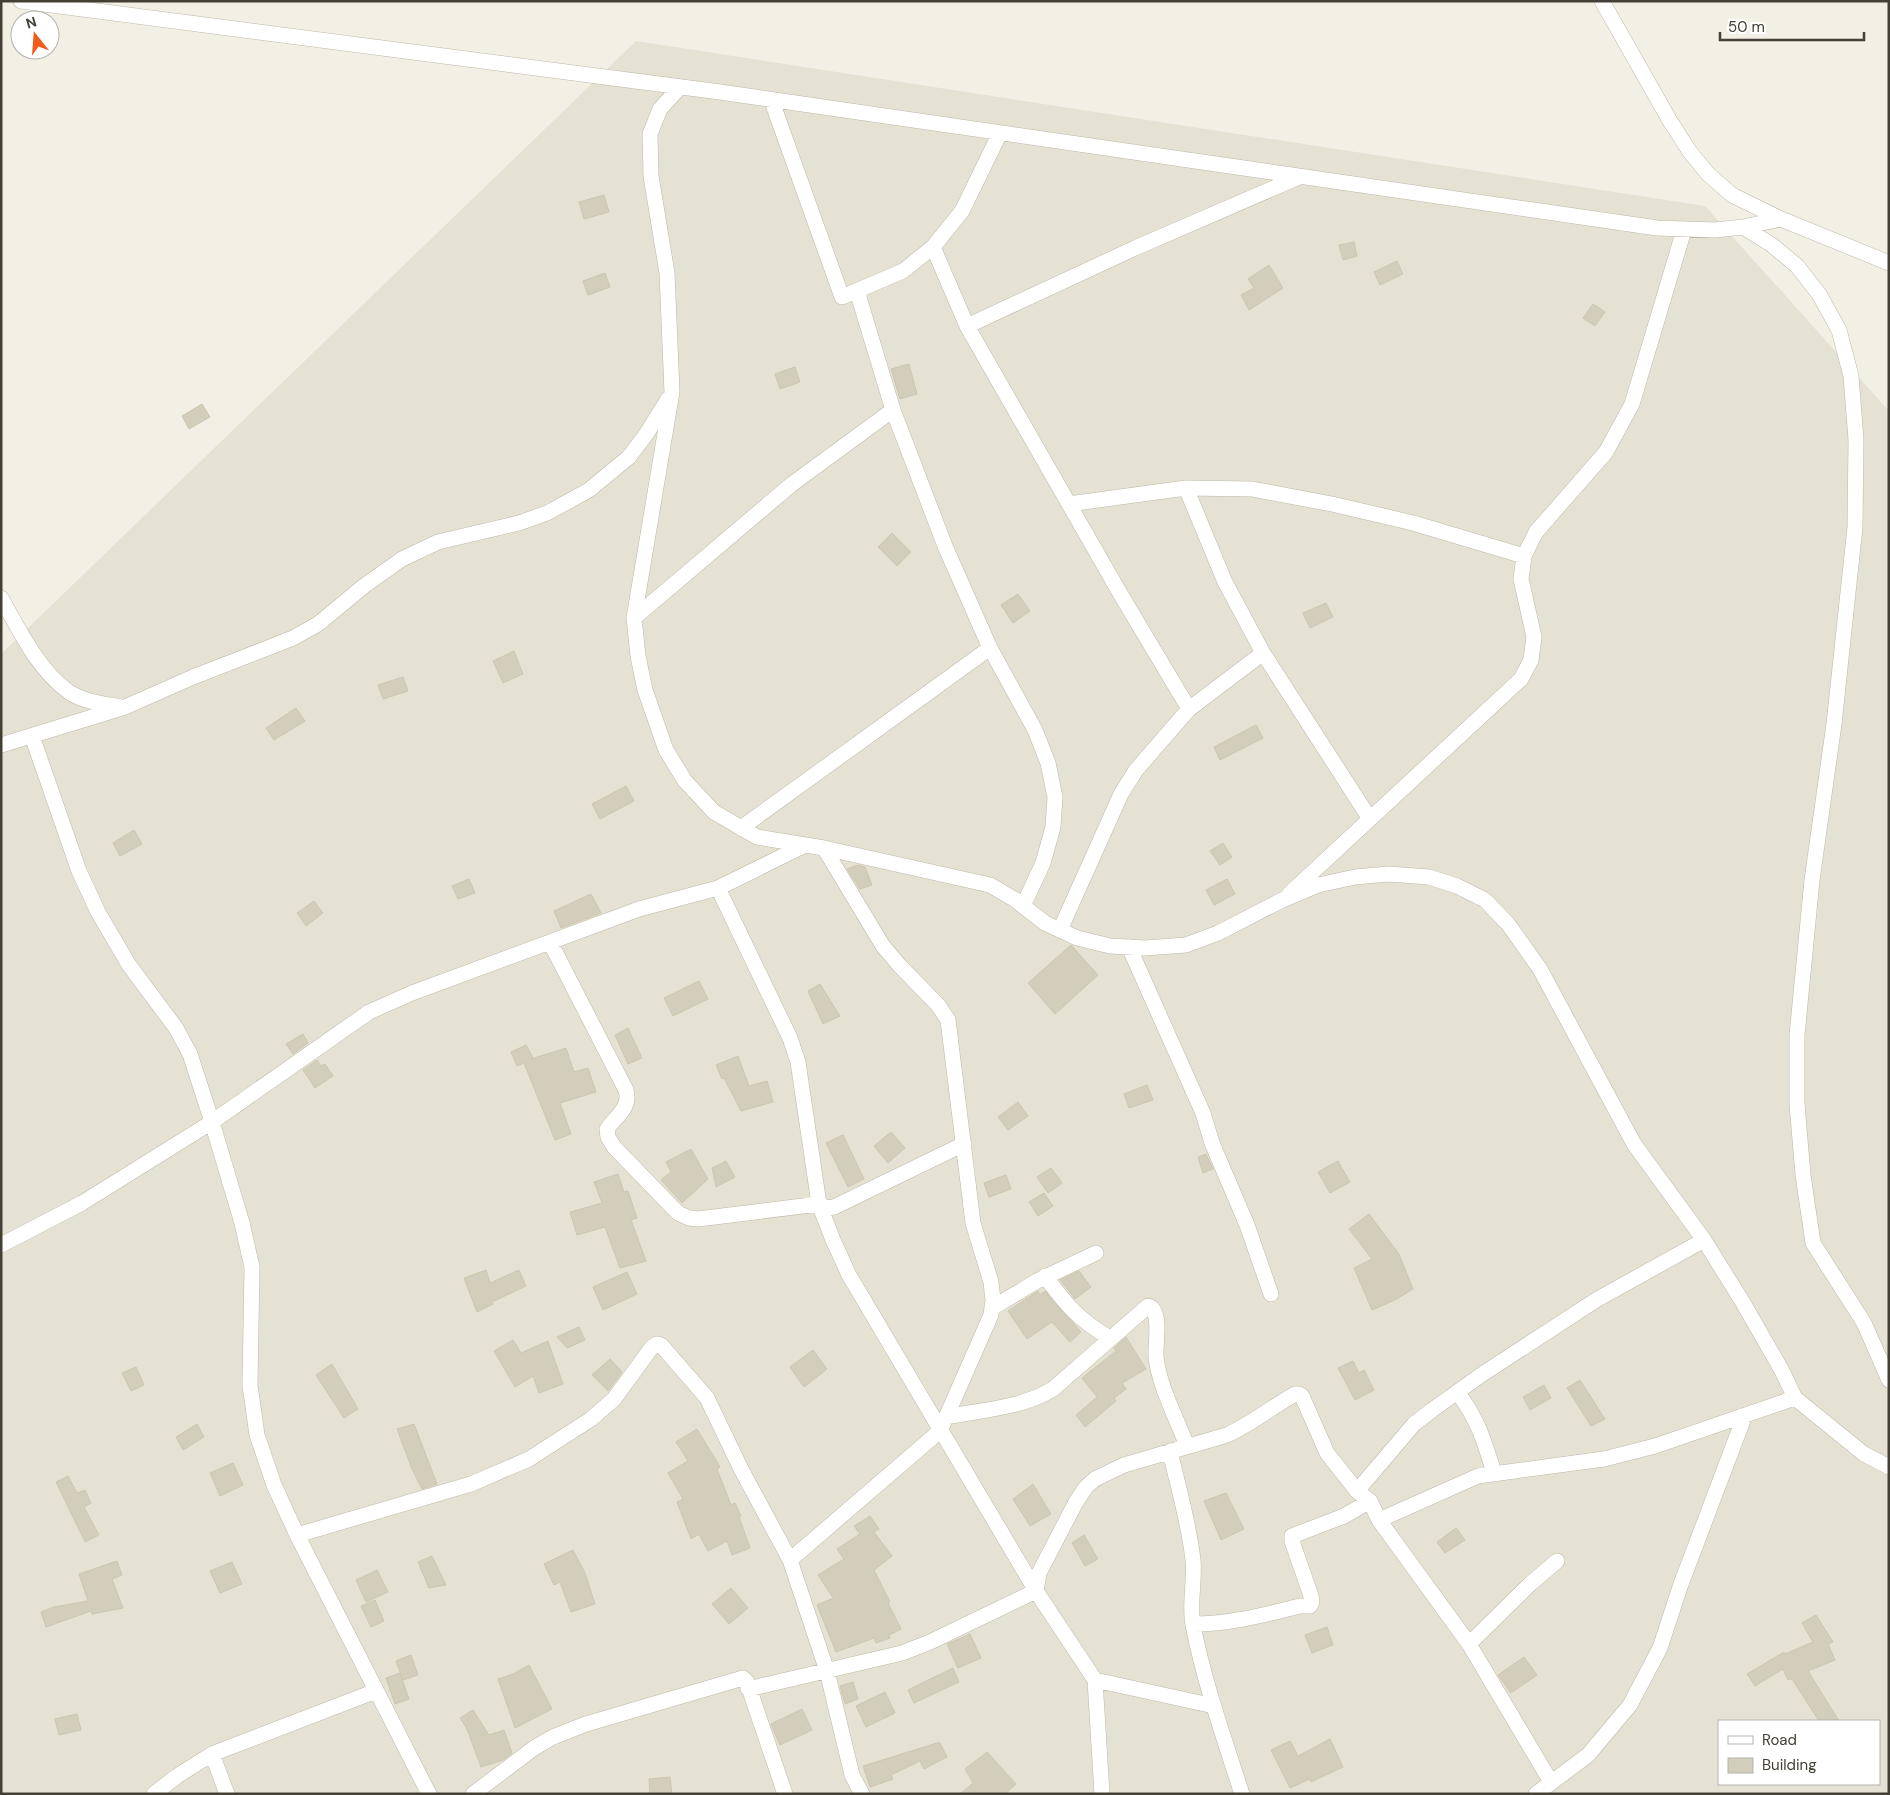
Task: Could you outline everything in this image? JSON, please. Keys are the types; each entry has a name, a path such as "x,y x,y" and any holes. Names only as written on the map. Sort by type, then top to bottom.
{"street":[{"path":"21,1 771,99 1657,228 1715,230 1743,227 1780,218"},
{"path":"1602,1 1670,121 1690,152 1708,174 1732,195 1780,218 1889,262"},
{"path":"680,87 660,109 650,134 651,176 667,274 672,392 634,618 638,656 645,690 666,750 685,781 714,812 757,838 824,848 990,885 1024,906 1045,923 1077,938 1110,946 1145,948 1186,945 1218,933 1282,900 1318,885 1355,877 1389,874 1429,877 1458,886 1485,900 1508,924 1540,969 1634,1144 1704,1240 1742,1301 1794,1398 1864,1454 1889,1467"},
{"path":"771,99 842,297 903,271 932,247 962,211 1000,133"},
{"path":"967,326 1135,248 1299,176"},
{"path":"1743,227 1772,245 1797,266 1819,294 1839,330 1851,376 1856,440 1854,528 1834,724 1812,880 1797,1035 1797,1104 1802,1175 1813,1243 1864,1323 1889,1380"},
{"path":"1282,900 1521,679 1531,660 1534,637 1521,579 1524,556 1536,532 1606,452 1632,404 1684,230"},
{"path":"932,247 967,326 1189,709"},
{"path":"857,291 893,410 945,546 990,648 1035,730 1048,763 1055,797 1053,827 1043,863 1024,906"},
{"path":"1,744 125,708 193,677 293,638 318,624 364,586 402,559 438,542 519,523 547,513 589,490 629,457 647,434 672,392"},
{"path":"634,618 792,484 893,410"},
{"path":"1069,504 1186,488 1252,489 1332,504 1413,523 1524,556"},
{"path":"1186,488 1226,582 1263,653 1370,819"},
{"path":"1,598 24,638 48,672 70,693 93,702 125,708"},
{"path":"741,828 990,648"},
{"path":"1060,930 1121,794 1136,770 1189,709 1263,653"},
{"path":"32,736 80,871 98,912 129,965 176,1028 190,1054 212,1122 242,1224 252,1267 250,1385 257,1435 274,1485 296,1535 429,1794"},
{"path":"1,1245 82,1203 212,1122 369,1012 412,993 639,909 718,888 804,846"},
{"path":"790,1560 940,1432 991,1315 994,1300 991,1282 973,1223 948,1020 938,1005 883,946 824,848"},
{"path":"718,888 790,1038 798,1062 819,1204 849,1275 940,1432 1036,1591 1095,1680 1102,1794"},
{"path":"550,942 629,1098 628,1104 607,1129 608,1137 614,1147 678,1213 698,1219 819,1204 827,1208 834,1207 964,1144"},
{"path":"1130,947 1203,1113 1212,1143 1247,1225 1271,1294"},
{"path":"1357,1491 1414,1424 1457,1392 1596,1300 1704,1240"},
{"path":"992,1308 1045,1276 1096,1253"},
{"path":"1045,1276 1067,1306 1080,1319 1110,1338"},
{"path":"946,1417 1039,1398 1067,1377 1148,1306 1155,1311 1156,1357 1159,1370 1187,1446"},
{"path":"296,1535 471,1484 529,1459 591,1419 614,1399 656,1344 661,1344 707,1398 741,1469 790,1560 827,1671 852,1775 862,1794"},
{"path":"1457,1392 1476,1419 1494,1473"},
{"path":"1036,1591 1039,1573 1076,1502 1086,1487 1095,1479 1124,1465 1227,1435 1272,1407 1299,1394 1302,1396 1327,1454 1357,1491 1370,1501 1379,1520 1469,1644 1551,1782"},
{"path":"1379,1520 1478,1476 1604,1459 1654,1446 1794,1398"},
{"path":"1536,1794 1588,1755 1630,1705 1660,1648 1681,1584 1745,1415"},
{"path":"1170,1451 1193,1560 1194,1578 1191,1608 1193,1624 1214,1706 1242,1794"},
{"path":"1193,1624 1214,1624 1241,1620 1310,1606 1312,1602 1292,1542 1292,1536 1344,1516 1370,1501"},
{"path":"1469,1644 1530,1584 1557,1561"},
{"path":"748,1689 902,1653 930,1642 1036,1591"},
{"path":"473,1794 534,1748 553,1737 586,1724 743,1678 747,1682 785,1794"},
{"path":"1095,1680 1214,1706"},
{"path":"154,1794 177,1776 212,1754 376,1692"},
{"path":"212,1754 227,1794"}],"shaded area":[{"path":"636,41 1705,206 1889,411 1889,1794 1,1794 1,654"}],"building":[{"path":"604,195 609,212 584,219 579,202"},
{"path":"1354,242 1357,256 1343,260 1339,245"},
{"path":"1397,261 1403,274 1380,285 1374,272"},
{"path":"1269,265 1283,288 1249,310 1241,295 1254,288 1248,279"},
{"path":"605,273 610,287 588,295 583,281"},
{"path":"1593,304 1605,312 1595,326 1583,318"},
{"path":"909,364 917,394 900,399 891,369"},
{"path":"795,367 800,382 780,389 775,374"},
{"path":"202,404 210,417 189,429 182,416"},
{"path":"892,533 911,552 897,566 878,547"},
{"path":"1018,594 1030,611 1013,623 1001,605"},
{"path":"1326,603 1333,617 1310,628 1303,613"},
{"path":"514,651 523,674 503,683 493,661"},
{"path":"403,677 408,691 383,699 378,685"},
{"path":"296,708 305,721 274,740 266,728"},
{"path":"1256,725 1263,738 1220,760 1214,747"},
{"path":"626,786 634,801 600,819 592,804"},
{"path":"134,830 142,844 120,856 113,843"},
{"path":"1223,843 1232,857 1220,865 1210,851"},
{"path":"858,865 865,867 872,885 860,889 847,869"},
{"path":"469,879 475,893 458,899 452,886"},
{"path":"1227,879 1235,894 1214,905 1206,890"},
{"path":"591,894 601,913 561,928 554,911"},
{"path":"314,901 323,913 306,926 297,913"},
{"path":"1071,945 1098,975 1055,1014 1028,983"},
{"path":"699,981 708,999 673,1016 664,998"},
{"path":"820,984 840,1016 823,1024 808,991"},
{"path":"628,1028 642,1058 628,1064 615,1035"},
{"path":"303,1034 308,1043 293,1054 286,1044"},
{"path":"526,1045 533,1058 531,1059 566,1048 574,1072 588,1068 596,1092 560,1103 571,1134 555,1140 524,1063 517,1066 511,1052"},
{"path":"738,1056 749,1086 767,1081 773,1102 741,1111 716,1065"},
{"path":"317,1060 321,1066 325,1064 333,1076 315,1088 303,1070"},
{"path":"1147,1085 1153,1100 1129,1108 1124,1094"},
{"path":"1018,1102 1028,1116 1008,1130 998,1117"},
{"path":"891,1132 905,1148 888,1163 874,1146"},
{"path":"843,1135 864,1179 848,1187 826,1143"},
{"path":"691,1149 708,1179 682,1203 661,1180 671,1172 666,1162"},
{"path":"1206,1154 1213,1169 1203,1173 1198,1157"},
{"path":"726,1161 735,1177 716,1187 712,1168"},
{"path":"1338,1161 1350,1182 1330,1193 1318,1172"},
{"path":"1051,1168 1062,1183 1048,1193 1037,1177"},
{"path":"618,1174 624,1192 628,1191 637,1218 631,1220 646,1261 620,1268 605,1227 577,1235 570,1212 602,1203 594,1182"},
{"path":"1006,1175 1011,1189 989,1197 984,1183"},
{"path":"1044,1193 1053,1206 1038,1216 1029,1202"},
{"path":"1369,1214 1399,1254 1413,1289 1395,1300 1372,1310 1354,1268 1372,1259 1349,1229"},
{"path":"486,1270 490,1283 519,1270 526,1286 492,1302 493,1304 477,1312 464,1278"},
{"path":"1079,1271 1091,1287 1075,1299 1060,1280"},
{"path":"627,1272 637,1294 603,1310 593,1287"},
{"path":"1038,1291 1040,1295 1045,1291 1081,1332 1070,1342 1052,1322 1027,1339 1008,1311"},
{"path":"579,1327 585,1340 567,1348 557,1337"},
{"path":"1126,1337 1146,1369 1122,1383 1126,1389 1114,1398 1116,1401 1085,1427 1076,1415 1097,1397 1082,1378 1116,1351 1114,1348"},
{"path":"513,1340 521,1353 548,1341 563,1384 539,1393 533,1376 515,1387 494,1351"},
{"path":"813,1350 827,1369 804,1387 790,1367"},
{"path":"610,1359 622,1372 608,1391 592,1375"},
{"path":"1353,1361 1359,1373 1364,1370 1374,1390 1355,1400 1338,1368"},
{"path":"332,1364 358,1409 344,1418 316,1375"},
{"path":"136,1367 144,1385 131,1391 122,1373"},
{"path":"1580,1380 1605,1419 1591,1426 1567,1388"},
{"path":"1544,1385 1551,1398 1530,1410 1523,1397"},
{"path":"197,1424 204,1437 183,1450 176,1437"},
{"path":"414,1424 437,1484 422,1489 412,1469 397,1429"},
{"path":"697,1429 720,1467 717,1469 731,1505 735,1503 741,1516 739,1517 750,1548 732,1555 727,1541 708,1551 699,1534 691,1539 677,1502 683,1499 668,1473 688,1461 676,1442"},
{"path":"233,1463 243,1485 220,1496 210,1473"},
{"path":"68,1476 77,1493 85,1490 91,1503 84,1507 99,1535 85,1542 56,1482"},
{"path":"1033,1484 1051,1514 1030,1526 1013,1499"},
{"path":"1226,1493 1244,1529 1221,1540 1204,1501"},
{"path":"870,1516 879,1529 874,1532 892,1556 874,1570 901,1629 889,1635 890,1638 876,1643 874,1638 836,1652 817,1605 833,1598 818,1575 844,1559 837,1549 860,1534 854,1526"},
{"path":"1456,1528 1465,1540 1445,1553 1437,1542"},
{"path":"1084,1535 1098,1559 1085,1566 1072,1543"},
{"path":"573,1550 585,1573 595,1604 571,1612 560,1582 554,1585 544,1564"},
{"path":"432,1556 446,1585 429,1588 418,1562"},
{"path":"117,1561 122,1575 112,1579 123,1608 92,1614 91,1611 46,1627 41,1612 54,1607 88,1601 79,1574"},
{"path":"232,1562 242,1584 220,1593 210,1571"},
{"path":"377,1570 388,1592 366,1602 356,1580"},
{"path":"731,1588 748,1608 729,1624 712,1604"},
{"path":"375,1600 384,1621 371,1627 361,1606"},
{"path":"1816,1615 1833,1642 1828,1644 1835,1660 1808,1671 1838,1720 1818,1720 1792,1679 1788,1680 1783,1669 1755,1686 1747,1674 1784,1652 1785,1654 1813,1642 1802,1623"},
{"path":"1327,1627 1333,1645 1312,1653 1305,1635"},
{"path":"970,1634 981,1658 958,1668 947,1644"},
{"path":"411,1655 418,1675 403,1680 396,1661"},
{"path":"1524,1657 1537,1675 1511,1693 1498,1675"},
{"path":"529,1665 552,1709 515,1728 498,1679 513,1674"},
{"path":"953,1668 959,1682 914,1703 908,1690"},
{"path":"400,1673 409,1699 395,1704 386,1678"},
{"path":"853,1682 858,1699 845,1704 840,1686"},
{"path":"885,1692 895,1713 866,1727 856,1706"},
{"path":"802,1709 812,1730 780,1745 771,1724"},
{"path":"473,1710 489,1735 504,1730 512,1753 503,1760 481,1767 467,1729 460,1718"},
{"path":"77,1714 81,1730 59,1735 55,1719"},
{"path":"1330,1739 1343,1767 1311,1782 1310,1779 1290,1788 1271,1750 1290,1741 1298,1756"},
{"path":"940,1743 947,1757 924,1769 920,1761 891,1775 893,1779 870,1787 863,1766"},
{"path":"987,1752 1016,1784 1005,1794 960,1794 973,1783 965,1769"},
{"path":"670,1777 672,1794 650,1794 649,1779"}]}
